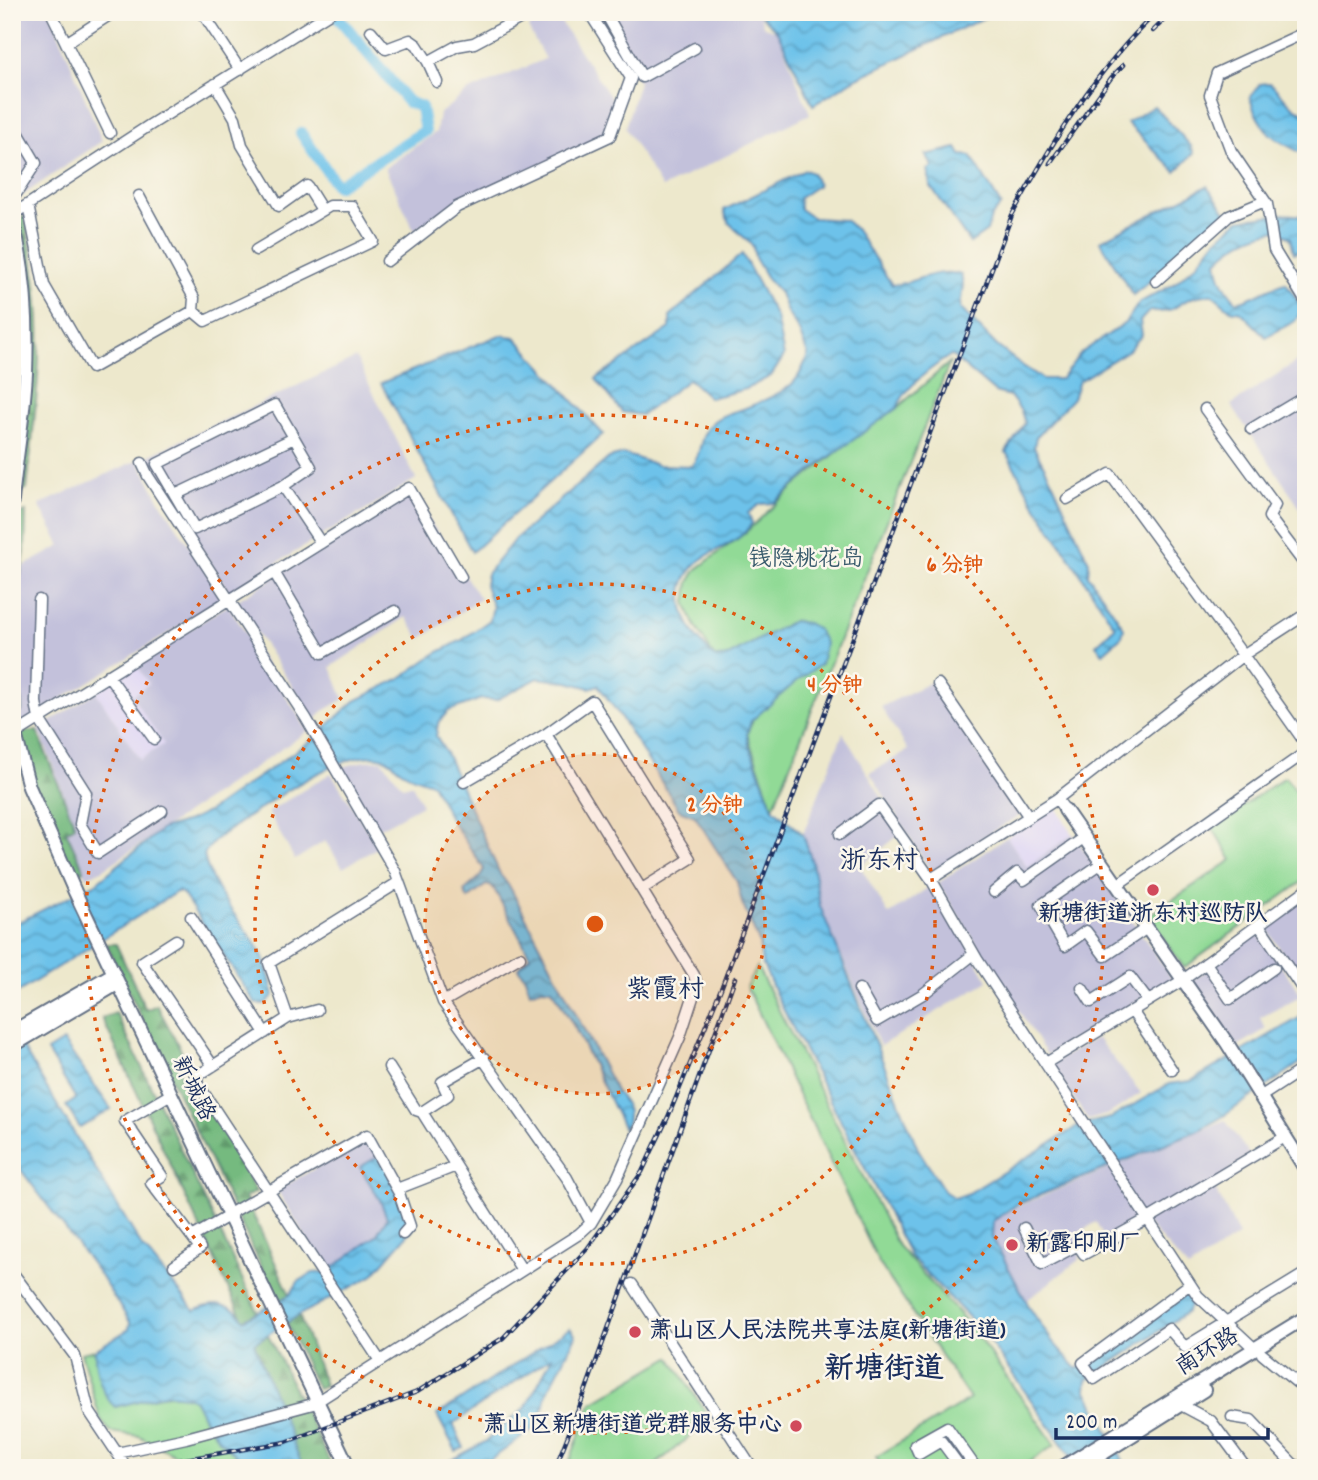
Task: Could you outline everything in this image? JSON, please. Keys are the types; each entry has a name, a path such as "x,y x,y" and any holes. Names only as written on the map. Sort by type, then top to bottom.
{"main road":[{"path":"12,216 23,276 27,330 26,376 12,501"},
{"path":"12,243 22,330 12,442"},
{"name":"新城路","path":"13,734 29,787 72,892 166,1097 227,1216"},
{"path":"1061,805 1227,1043 1306,1170"},
{"path":"12,1046 22,1031 112,980"},
{"name":"新城路","path":"112,980 349,1468"},
{"name":"南环路","path":"1063,1466 1181,1405 1306,1317"},
{"name":"南环路","path":"1080,1468 1120,1438 1258,1352 1306,1326"},
{"name":"新城路","path":"315,1402 343,1468"}],"street":[{"path":"51,12 110,133"},
{"path":"66,43 114,12"},
{"path":"202,12 240,70"},
{"path":"12,216 331,12"},
{"path":"428,62 457,46 474,43 531,12"},
{"path":"387,261 457,207 610,136 631,78 589,12"},
{"path":"605,12 642,77 695,48"},
{"path":"371,32 386,49 410,40 417,45 438,82"},
{"path":"1306,32 1217,73 1210,95 1231,151 1265,201 1274,250 1306,302"},
{"path":"215,84 235,118 242,145 279,206 307,186 322,211"},
{"path":"12,122 36,163 12,200"},
{"path":"139,196 194,298 193,311"},
{"path":"1156,281 1228,216 1265,201"},
{"path":"28,205 44,285 92,368 193,311"},
{"path":"193,311 205,321 373,241 352,206 330,206 256,250"},
{"path":"1251,429 1306,396"},
{"path":"275,405 311,467 283,486 195,529 157,464 275,405"},
{"path":"1205,409 1275,505 1269,517 1306,566"},
{"path":"175,495 294,438"},
{"path":"142,463 306,718 395,871 443,1002 567,1178 591,1223"},
{"path":"1067,499 1110,474 1306,744"},
{"path":"283,486 321,543"},
{"path":"13,734 409,488 461,577"},
{"path":"274,572 322,653 395,611"},
{"path":"39,600 36,702 39,719 86,793 80,824 98,853 162,811"},
{"path":"931,879 1029,817 1061,805 1243,655 1306,614"},
{"path":"108,676 154,739"},
{"path":"938,684 1029,817"},
{"path":"464,782 546,734 592,701 690,859 642,889"},
{"path":"117,1453 207,1433 292,1411 315,1402 579,1234 591,1223 617,1179 680,1037 697,985 694,975 546,734"},
{"path":"1118,885 1306,752"},
{"path":"839,834 879,805 931,879 974,954 1198,1296 1258,1352 1306,1390"},
{"path":"994,892 1017,873 1024,880 1084,838"},
{"path":"1102,863 1041,905 1065,946 1086,931 1105,956 1147,928"},
{"path":"288,1018 269,963 399,882"},
{"path":"1046,1063 1183,980 1306,890"},
{"path":"191,917 265,1033"},
{"path":"1259,925 1306,994"},
{"path":"176,940 142,962 213,1066"},
{"path":"859,989 877,1021 923,994 974,954"},
{"path":"443,1002 520,957"},
{"path":"1206,963 1230,999 1274,968"},
{"path":"1082,988 1091,1002 1130,977 1149,1001"},
{"path":"317,1010 288,1018 194,1079 380,1361"},
{"path":"1132,1011 1172,1070"},
{"path":"422,1112 448,1095 442,1082 484,1058"},
{"path":"389,1067 416,1110 422,1112 523,1270"},
{"path":"1260,1097 1306,1067"},
{"path":"166,1097 125,1121 162,1176 151,1182 200,1248 173,1266"},
{"path":"192,1237 268,1190 367,1135 397,1189 410,1226 403,1234"},
{"path":"1024,1228 1042,1264 1078,1245 1084,1254 1285,1137"},
{"path":"397,1189 456,1166"},
{"path":"12,1272 75,1356 89,1411 127,1468"},
{"path":"1190,1284 1083,1363 1094,1379 1169,1329 1185,1347 1306,1273"},
{"path":"632,1284 752,1468"},
{"path":"1181,1405 1211,1420 1246,1468"},
{"path":"1232,1417 1251,1420 1293,1464 1302,1468"},
{"path":"961,1468 941,1441 919,1454 915,1445 947,1427 976,1468"}],"shaded area":[{"path":"12,12 50,12 102,141 20,197 12,181"},
{"path":"554,12 619,110 610,136 510,179 414,230 385,168 436,132 439,114 467,92 545,59 528,28"},
{"path":"596,12 758,12 764,27 777,31 810,114 662,188 625,128 639,82"},
{"path":"1306,355 1306,517 1231,405"},
{"path":"356,358 416,479 229,592 149,466 148,456"},
{"path":"138,460 160,501 224,599 19,725 15,715 22,711 18,662 19,582 24,566 61,546 39,505"},
{"path":"409,488 480,599 420,639 406,617 331,667 344,699 322,712 315,721 236,601 350,531 348,526"},
{"path":"228,605 308,731 104,869 87,877 66,831 75,825 39,729 96,692 140,760 164,744 132,696 149,684 136,664"},
{"path":"136,664 149,684 132,696 165,744 140,760 96,692"},
{"path":"931,682 1021,815 970,845 932,873 870,773 908,750 881,707"},
{"path":"843,733 903,832 860,866 889,915 933,884 988,981 880,1046 820,906 812,862 803,834"},
{"path":"382,760 402,786 412,784 422,805 378,829 339,768 364,761"},
{"path":"331,773 378,847 343,868 325,841 295,860 268,812"},
{"path":"1055,806 1073,834 1027,867 1007,837"},
{"path":"1073,834 1173,980 1047,1055 938,883 1007,837 1027,867"},
{"path":"1306,895 1306,984 1304,985 1265,926"},
{"path":"1257,933 1302,995 1260,1018 1266,1029 1235,1048 1192,981"},
{"path":"1097,1038 1141,1093 1109,1114 1088,1120 1051,1064"},
{"path":"1225,1120 1249,1154 1213,1185 1239,1235 1188,1269 1143,1219 1105,1239 1096,1222 1078,1233 1080,1259 1026,1301 992,1237 993,1221 1019,1206"},
{"path":"369,1138 379,1156 360,1168 380,1200 387,1218 376,1236 327,1272 277,1190"}],"green space":[{"path":"25,216 37,295 39,364 27,489 17,492 26,405 18,219"},
{"name":"钱隐桃花岛","path":"950,362 773,808 747,734 793,621 725,658 714,657 694,623 686,602 689,582 697,569 745,533 795,486 863,431 897,408"},
{"path":"26,512 25,552 19,582 18,662 22,711 15,715 12,702 12,549 17,515"},
{"path":"25,731 37,731 75,826 66,831 84,870 74,877 34,788 20,736"},
{"path":"1285,777 1306,804 1306,879 1184,968 1148,916 1232,860 1212,827"},
{"path":"106,944 116,944 146,1010 157,1005 183,1054 177,1067 188,1085 197,1083 256,1192 245,1197 290,1295 278,1301"},
{"path":"757,967 898,1246 971,1327 1055,1445 1020,1468 878,1468 881,1465 876,1457 970,1399 879,1263 746,986"},
{"path":"116,1013 258,1312 243,1320 102,1018"},
{"path":"299,1315 325,1385 317,1389 287,1323"},
{"path":"268,1335 333,1468 303,1468 299,1460 254,1343"},
{"path":"95,1350 95,1360 115,1407 169,1395 189,1397 196,1402 213,1431 236,1455 231,1463 236,1468 201,1468 139,1436 110,1432 100,1418 81,1353"},
{"path":"670,1357 710,1419 652,1468 567,1468 591,1404"}],"water":[{"path":"757,12 996,12 857,78 813,105 777,31"},
{"path":"1269,83 1291,105 1306,113 1306,155 1270,134 1258,119 1250,98 1260,84"},
{"path":"1154,106 1191,146 1194,153 1176,172 1127,123"},
{"path":"957,148 961,155 971,156 1001,205 991,217 987,231 970,243 930,185 928,170 933,167 926,155"},
{"path":"805,170 812,173 818,185 799,198 800,209 813,218 845,220 856,230 892,285 935,274 961,275 963,284 960,308 997,346 1043,379 1061,379 1081,353 1125,323 1139,303 1174,284 1239,220 1281,214 1306,216 1306,249 1294,253 1291,238 1276,230 1244,241 1217,261 1223,283 1237,302 1286,283 1303,309 1295,321 1266,337 1241,312 1231,310 1212,294 1194,297 1169,310 1150,310 1140,321 1142,335 1129,350 1079,381 1073,398 1036,437 1034,447 1089,562 1088,575 1124,628 1122,636 1103,653 1096,645 1115,627 1034,503 1006,452 1025,423 1021,411 1010,396 995,392 951,355 913,385 897,408 820,464 774,503 760,504 748,513 752,523 746,531 695,565 682,589 682,601 690,626 714,657 725,658 793,621 807,623 818,630 825,643 821,664 751,721 747,734 749,745 773,808 803,834 812,862 820,906 918,1149 945,1192 955,1198 969,1193 1080,1125 1111,1118 1169,1084 1191,1081 1306,1014 1306,1059 1222,1117 1199,1130 1018,1204 993,1221 992,1237 1031,1310 1052,1341 1077,1369 1187,1290 1193,1301 1187,1312 1087,1380 1086,1389 1127,1468 1079,1468 983,1332 910,1256 779,1001 762,963 759,942 742,903 737,882 695,816 679,810 598,685 590,688 538,678 496,700 481,699 448,711 438,723 436,736 500,874 511,889 625,1105 628,1119 624,1129 575,1028 552,989 542,988 530,992 525,977 518,968 530,956 493,887 486,885 468,899 464,891 479,878 484,869 450,818 432,783 409,775 380,757 362,757 341,763 295,786 216,839 204,854 207,867 220,893 263,958 274,995 265,1004 256,1004 183,894 178,891 12,996 12,925 95,884 162,829 208,812 310,741 355,701 399,679 490,620 493,607 485,585 487,574 515,539 609,458 624,454 657,465 692,466 706,430 712,423 724,415 776,395 795,381 808,355 799,331 787,312 780,293 768,280 755,258 753,246 729,223 724,210"},
{"path":"1207,186 1229,216 1133,295 1100,241"},
{"path":"742,254 776,317 784,356 771,376 746,389 710,398 689,379 642,415 622,412 596,379 670,328 670,316"},
{"path":"500,335 515,337 603,434 472,552 381,383"},
{"path":"12,1030 141,1245 195,1311 222,1305 240,1314 244,1320 290,1295 298,1282 313,1273 327,1272 376,1236 387,1218 380,1200 360,1167 379,1156 401,1183 416,1225 372,1276 299,1315 254,1343 303,1468 252,1468 246,1465 219,1439 206,1422 195,1400 187,1396 166,1394 115,1407 106,1396 97,1373 95,1350 129,1329 130,1322 97,1271 12,1158"},
{"path":"63,1041 111,1109 80,1128 66,1106 76,1099 47,1051"},
{"path":"570,1328 576,1336 547,1393 539,1425 479,1468 437,1468 485,1442 526,1407 553,1356 453,1424 464,1448 456,1451 437,1415"}],"waterway":[{"path":"301,133 337,186 425,131 421,107 408,102 334,12"}],"railway":[{"path":"133,1468 286,1442 417,1392 503,1338 587,1249 642,1172 668,1117 722,986 1012,215 1077,107 1114,58 1157,12"},
{"path":"1153,31 1172,12"},
{"path":"1050,163 1123,65"},
{"path":"555,1468 735,978"}],"place":[{"name":"新塘街道浙东村巡防队","path":"1153,890"},
{"name":"新露印刷厂","path":"1012,1245"},
{"name":"萧山区人民法院共享法庭(新塘街道)","path":"635,1332"},
{"name":"萧山区新塘街道党群服务中心","path":"796,1426"}],"district":[{"name":"浙东村","path":"879,862"},
{"name":"紫霞村","path":"665,991"},
{"name":"新塘街道","path":"884,1371"}]}
